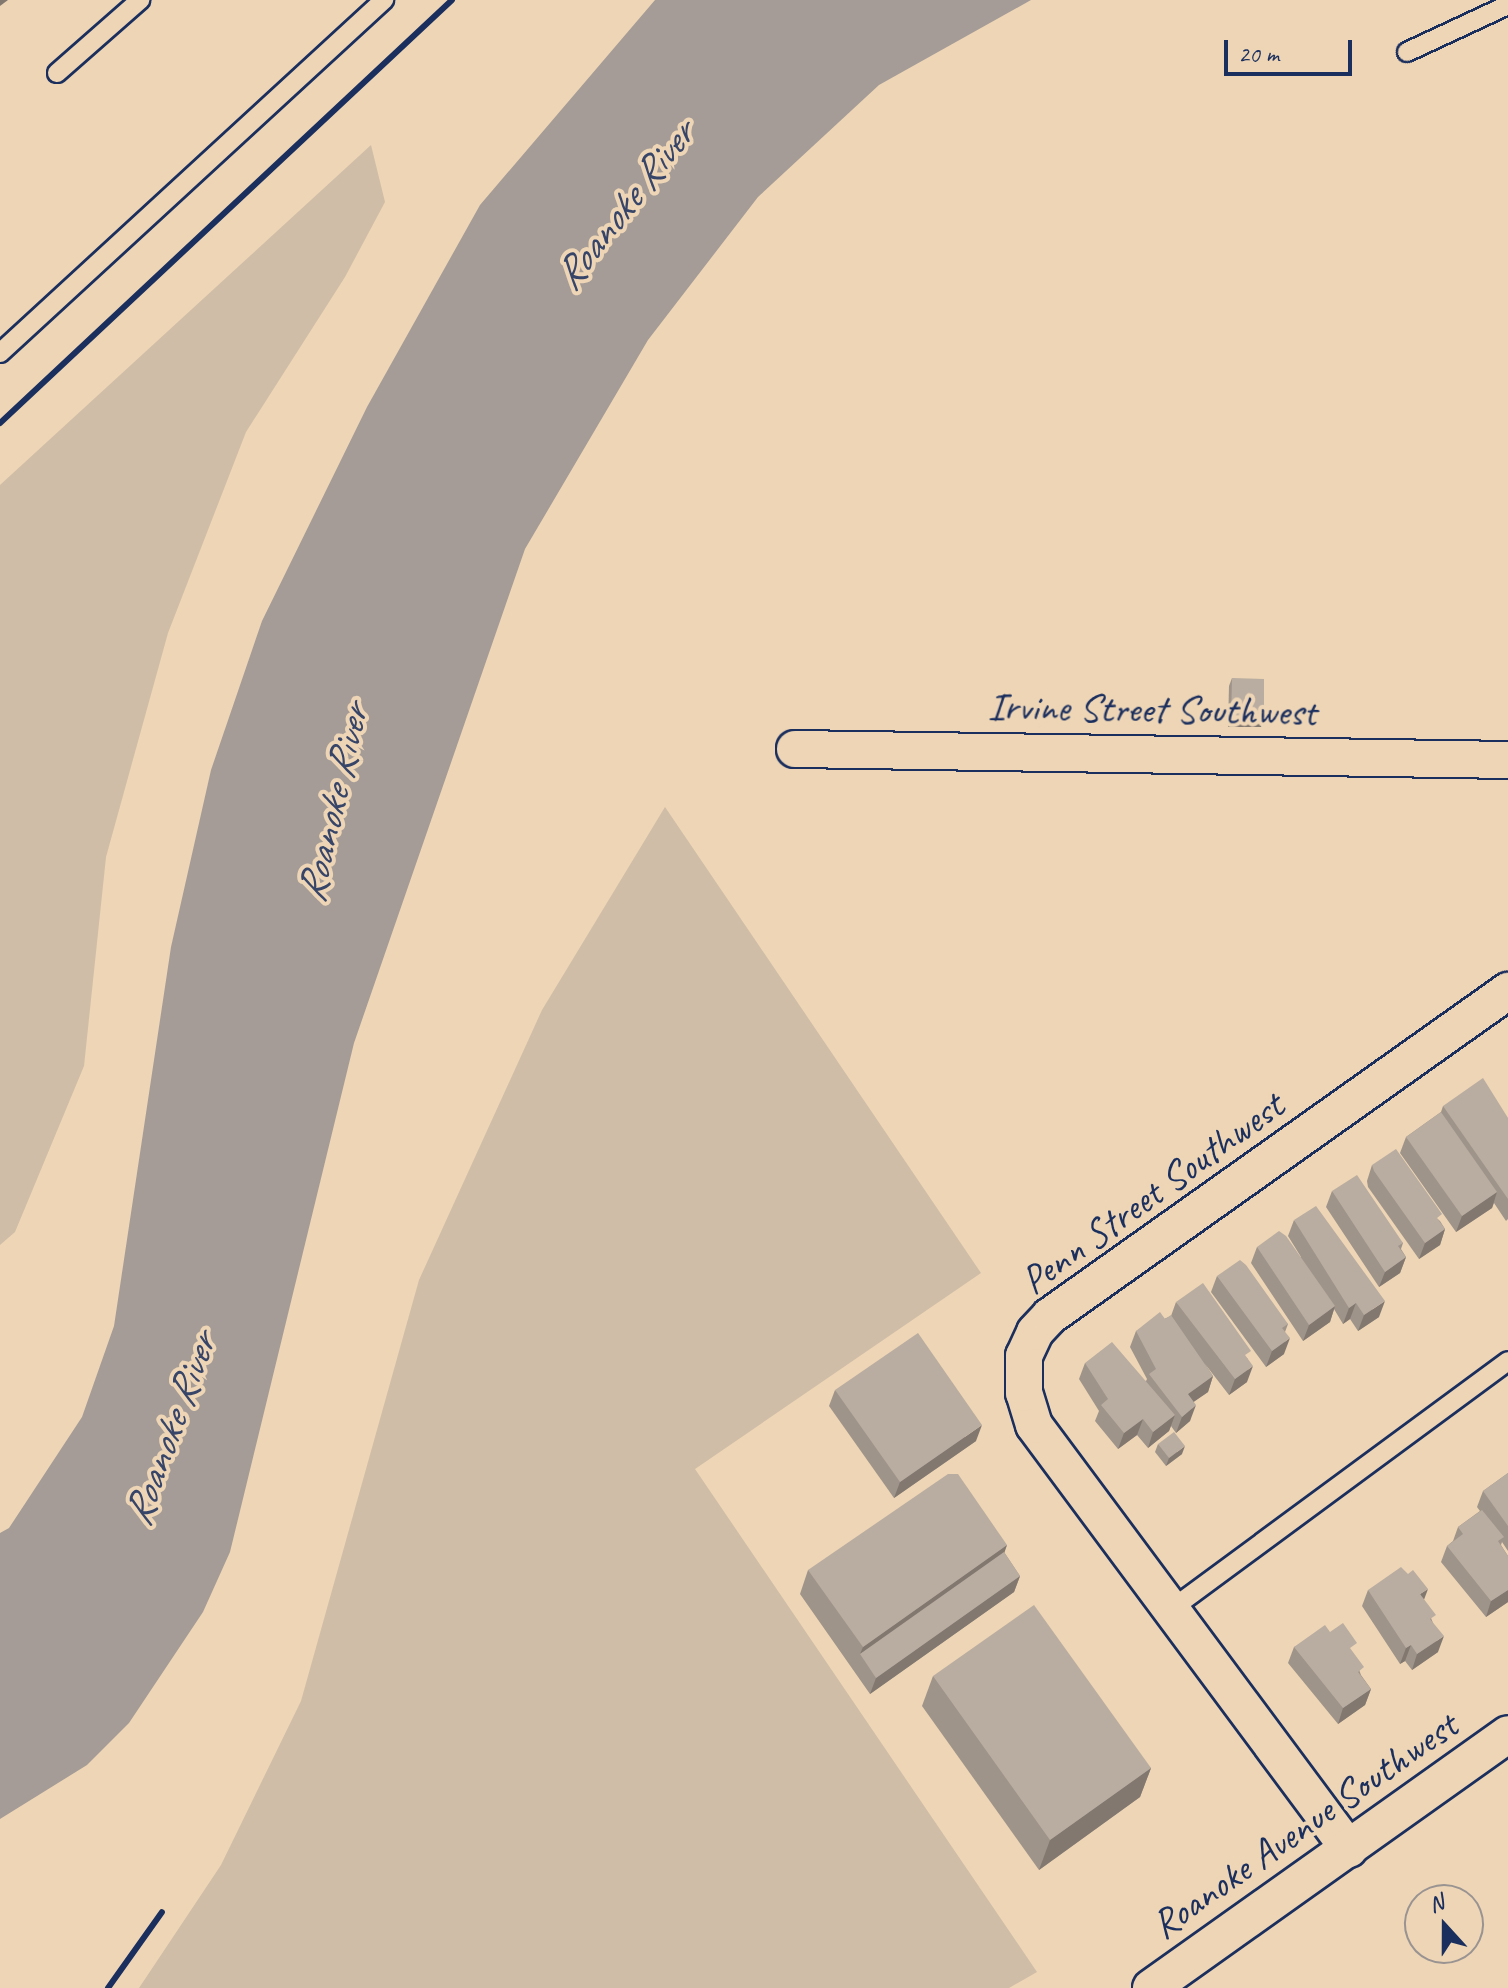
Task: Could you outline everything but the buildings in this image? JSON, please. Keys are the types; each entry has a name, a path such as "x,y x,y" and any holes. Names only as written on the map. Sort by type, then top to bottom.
{"street":[{"name":"Irvine Street Southwest","path":"795,749 1508,760"},
{"name":"Penn Street Southwest","path":"1173,1608 1034,1425 1024,1393 1024,1356 1035,1332 1508,991"},
{"path":"1173,1608 1349,1849"},
{"name":"Roanoke Avenue Southwest","path":"1151,1988 1508,1734"}],"lane":[{"path":"57,73 140,0"},
{"path":"0,353 384,0"},
{"path":"1407,52 1508,5"},
{"path":"1173,1608 1508,1361"}],"shaded area":[{"path":"371,145 385,202 345,277 246,432 168,633 106,857 84,1066 15,1232 0,1245 0,485"},
{"path":"665,807 981,1273 695,1469 1037,1972 1009,1988 139,1988 221,1865 301,1701 419,1280 542,1010"}],"water":[{"name":"Roanoke River","path":"655,0 1031,0 879,85 758,197 648,340 525,549 354,1043 230,1552 203,1612 129,1723 87,1765 0,1819 0,1533 9,1528 82,1417 114,1326 171,947 211,770 262,621 367,407 480,205"}],"railway":[{"path":"0,423 452,0"},
{"path":"108,1988 162,1912"}]}
